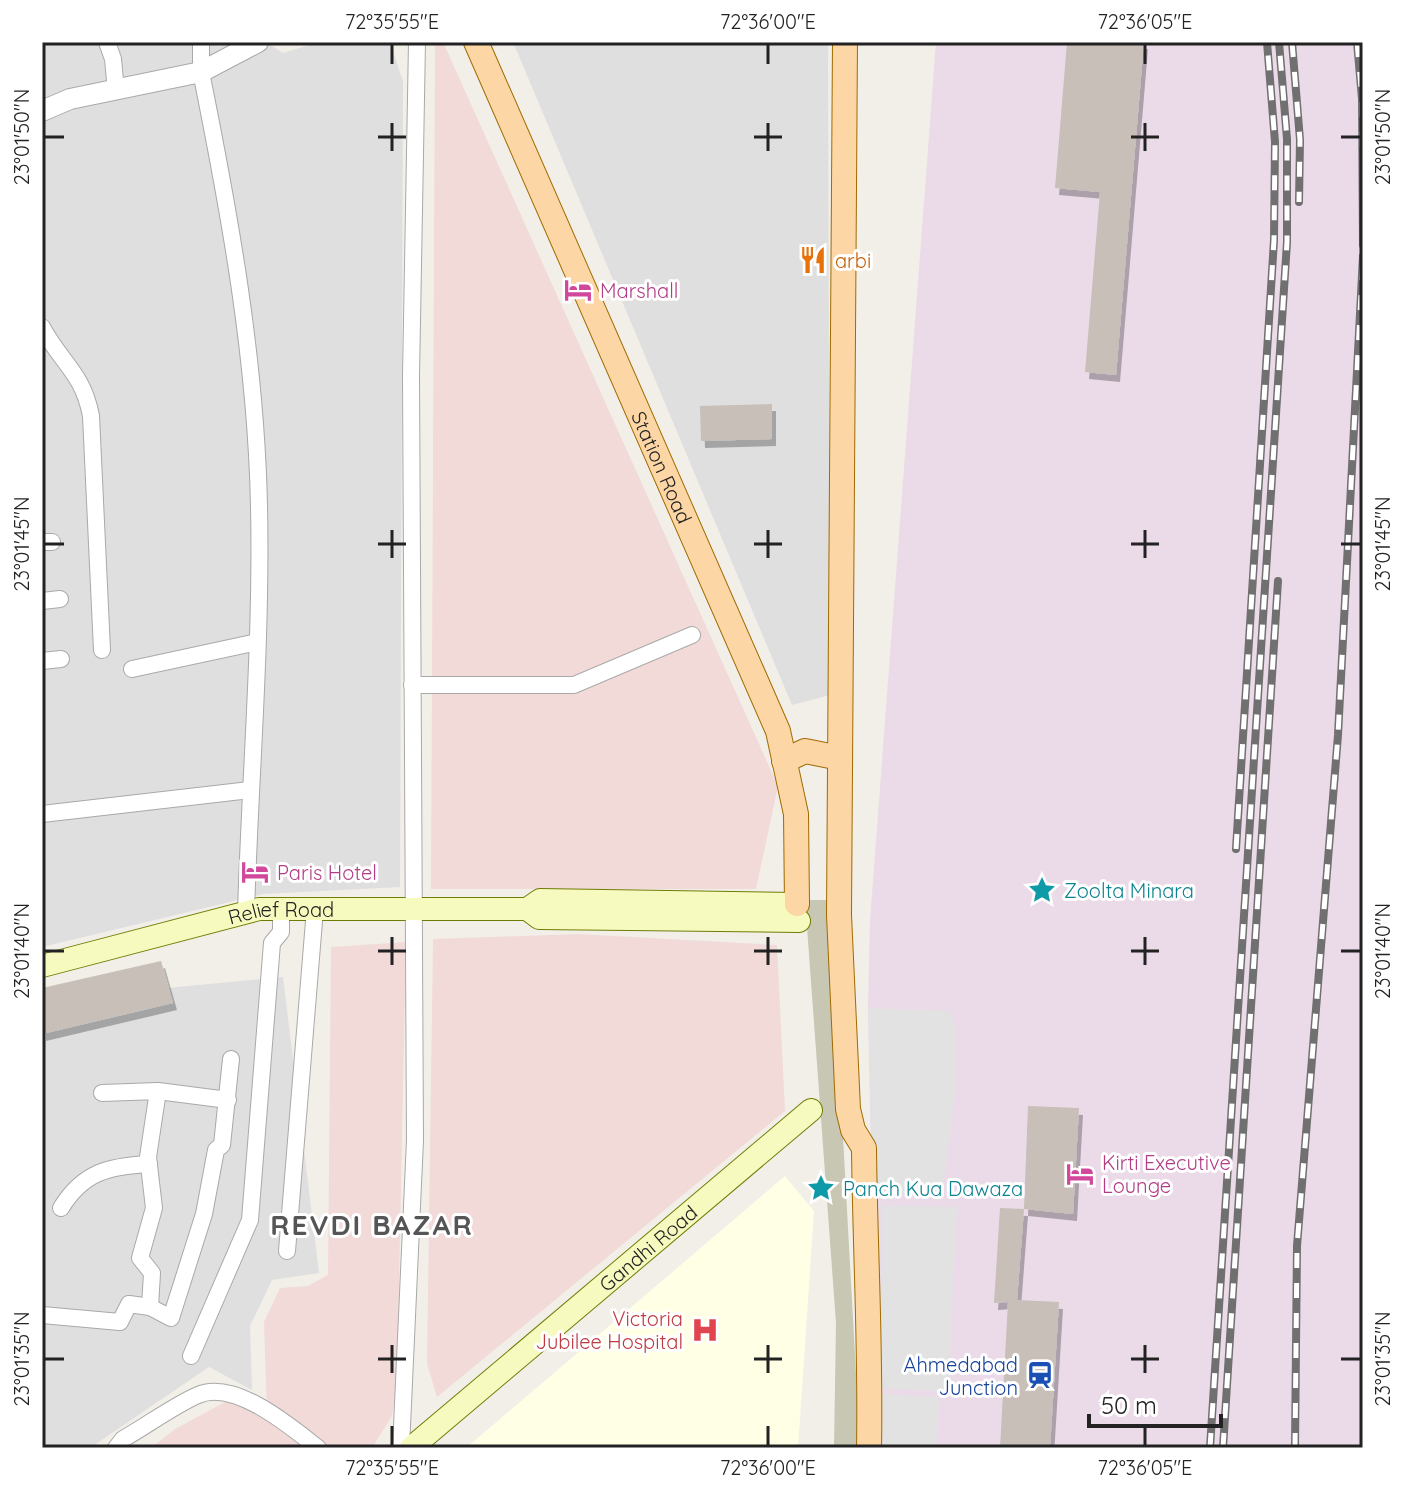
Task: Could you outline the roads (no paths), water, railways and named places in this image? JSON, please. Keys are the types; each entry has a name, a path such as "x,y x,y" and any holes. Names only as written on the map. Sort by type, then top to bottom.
{"main road":[{"name":"Station Road","path":"476,42 778,731 796,814 798,912"},
{"path":"845,42 841,942 848,1109 853,1130 864,1148 865,1277 870,1339 869,1448"},
{"path":"784,761 805,751 840,758"},
{"name":"Relief Road","path":"42,966 246,913 281,909 527,909 540,900 798,912"},
{"name":"Gandhi Road","path":"411,1448 811,1110"}],"street":[{"path":"107,42 113,59 116,91"},
{"path":"201,42 201,72 248,332 259,504 246,913"},
{"path":"42,111 70,99 201,72 258,42"},
{"path":"401,1448 415,1140 411,376 417,42"},
{"path":"42,327 56,352 86,390 91,416 102,650"},
{"path":"42,601 60,599"},
{"path":"412,685 574,685 692,635"},
{"path":"132,669 257,642"},
{"path":"42,661 61,659"},
{"path":"42,814 250,790"},
{"path":"191,1356 250,1220 272,943 281,932 281,909"},
{"path":"287,1251 315,909"},
{"path":"42,1315 120,1322 129,1304 150,1307 171,1318 207,1202 216,1150 222,1145 231,1059"},
{"path":"102,1093 158,1091 228,1100"},
{"path":"150,1307 152,1273 140,1258 154,1208 149,1164 158,1091"},
{"path":"61,1208 87,1178 116,1165 149,1164"},
{"path":"116,1448 123,1439 201,1393 223,1391 274,1413 318,1448"}],"railway":[{"path":"1236,849 1274,240 1275,142 1267,42"},
{"path":"1210,1448 1287,242 1287,139 1279,42"},
{"path":"1292,42 1300,140 1299,202"},
{"path":"1357,42 1362,99 1363,245"},
{"path":"1295,1448 1297,1246 1338,735 1363,256"},
{"path":"1223,1448 1278,581"}],"place":[{"name":"arbi","path":"813,260"},
{"name":"Marshall","path":"578,290"},
{"name":"Paris Hotel","path":"255,872"},
{"name":"Zoolta Minara","path":"1042,890"},
{"name":"Kirti Executive Lounge","path":"1080,1174"},
{"name":"Panch Kua Dawaza","path":"821,1188"},
{"name":"Victoria Jubilee Hospital","path":"705,1330"},
{"name":"Ahmedabad Junction","path":"1040,1375"}],"district":[{"name":"REVDI BAZAR","path":"372,1224"}]}
